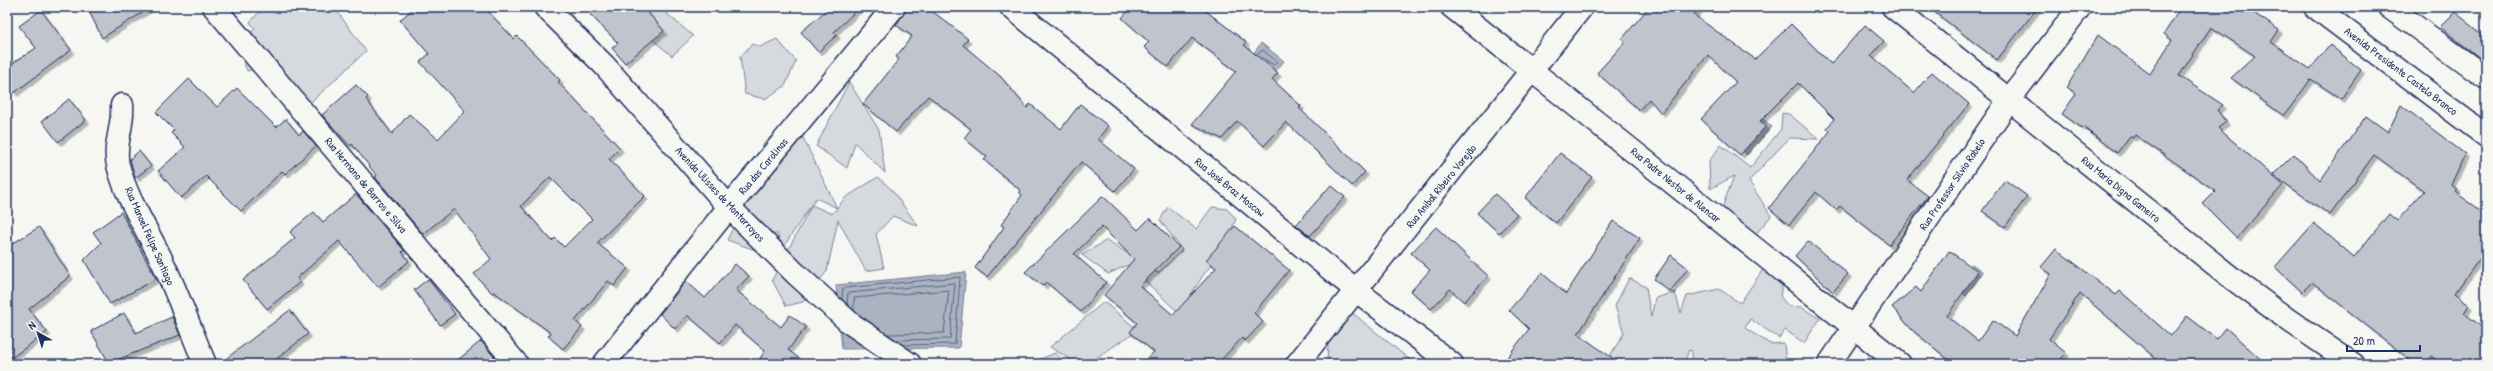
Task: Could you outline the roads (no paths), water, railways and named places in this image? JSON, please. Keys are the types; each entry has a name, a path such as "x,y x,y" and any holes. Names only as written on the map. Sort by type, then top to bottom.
{"street":[{"name":"Avenida Ulisses de Montarroyos","path":"545,7 604,65 728,207 795,274 850,323 910,364"},
{"name":"Rua das Carolinas","path":"604,364 728,207 894,7"},
{"name":"Rua José Braz Moscow","path":"1011,7 1357,291 1452,364"},
{"name":"Rua Padre Nestor de Alencar","path":"1452,7 1900,364"},
{"name":"Rua Anibal Ribeiro Varejão","path":"1297,364 1357,291 1582,7"},
{"name":"Rua Maria Digna Gameiro","path":"1893,7 2233,279 2287,319 2353,364"},
{"name":"Rua Professor Silvio Rabelo","path":"1829,364 2009,100 2080,7"},
{"name":"Avenida Presidente Castelo Branco","path":"2315,7 2486,136"},
{"path":"2389,7 2486,78"},
{"name":"Rua Hermano de Barros e Silva","path":"223,10 517,364"},
{"name":"Rua Manoel Felipe Santiago","path":"122,105 122,125 116,150 118,166 141,220 164,265 205,364"}],"water":[{"path":"1261,43 1284,61 1275,72 1248,61"},
{"path":"1758,114 1772,127 1747,155 1733,142"},
{"path":"1972,264 1983,272 1966,296 1955,287"},
{"path":"966,272 959,348 842,349 836,285"}]}
